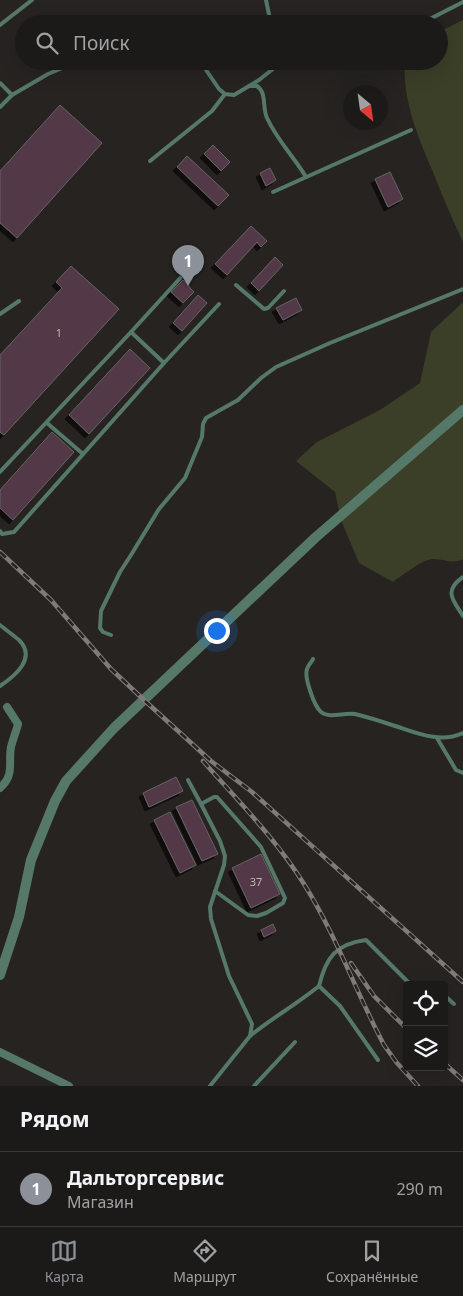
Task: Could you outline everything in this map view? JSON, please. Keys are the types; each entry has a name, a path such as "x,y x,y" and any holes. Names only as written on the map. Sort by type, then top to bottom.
{"street":[{"path":"0,976 19,917 31,860 55,801 66,781 114,728 316,537 463,410"},
{"path":"0,788 6,782 10,771 11,748 18,724 4,707"},
{"path":"0,1052 69,1086"}],"lane":[{"path":"0,24 32,0"},
{"path":"266,0 269,15"},
{"path":"438,15 463,2"},
{"path":"0,106 12,96 57,70"},
{"path":"206,70 218,89 225,94 234,95 271,70"},
{"path":"0,83 12,96"},
{"path":"249,86 257,86 261,89 264,109 272,129 306,177"},
{"path":"150,161 212,111 225,94"},
{"path":"273,192 411,130"},
{"path":"0,472 184,274"},
{"path":"236,286 264,309 268,308 284,291"},
{"path":"110,635 103,632 100,628 101,611 120,572 159,508 185,478 202,437 203,424 206,418 238,400 261,378 276,367 463,289"},
{"path":"0,314 19,301"},
{"path":"0,531 2,534 14,532 82,454 219,304"},
{"path":"131,332 164,363"},
{"path":"47,422 82,454"},
{"path":"463,577 456,582 451,591 452,598 463,616"},
{"path":"0,626 20,641 26,650 22,667 0,686"},
{"path":"313,659 307,670 308,684 320,711 326,715 353,714 391,724 422,736 437,738 456,736 463,733"},
{"path":"437,738 456,770 463,773"},
{"path":"188,780 220,841 225,856 224,865 210,907 211,919 230,976 252,1024 250,1036"},
{"path":"201,804 214,797 220,799 261,848 285,898 283,903 257,916 248,915 215,891"},
{"path":"210,1086 250,1036 319,986 325,966 338,949 352,942 366,940 407,981"},
{"path":"319,986 340,1006 378,1060"},
{"path":"448,999 454,1004"},
{"path":"254,1086 294,1042"}],"green space":[{"path":"463,20 463,242 412,118 405,76 405,70 448,70 448,28"},
{"path":"463,302 463,559 459,561 427,560 393,582 359,563 341,520 335,492 296,461 317,442 380,410 420,383 431,332"}],"building":[{"path":"60,105 102,143 17,238 0,223 0,171"},
{"path":"213,145 230,162 221,171 204,154"},
{"path":"187,156 229,195 218,206 177,167"},
{"path":"270,168 276,180 266,186 260,173"},
{"path":"390,172 403,199 388,207 375,179"},
{"path":"251,226 267,241 261,247 257,242 227,275 215,264"},
{"path":"275,257 283,265 259,291 251,283"},
{"path":"71,266 119,309 4,435 0,432 0,355 62,288 56,282"},
{"path":"183,280 194,292 183,303 171,292"},
{"path":"198,295 207,303 182,331 173,323"},
{"path":"296,298 302,310 283,320 276,308"},
{"path":"130,349 150,368 89,434 69,415"},
{"path":"52,432 74,452 13,520 0,508 0,490"},
{"path":"176,777 183,791 149,807 143,793"},
{"path":"192,800 218,854 202,861 176,807"},
{"path":"170,812 196,865 180,873 154,820"},
{"path":"261,854 280,894 251,908 232,868"},
{"path":"273,924 276,931 264,937 261,930"}],"railway":[{"path":"0,552 51,600 111,669 144,700 211,761 252,792 463,982"},
{"path":"203,761 256,821 293,867 326,923 384,1045 418,1086"},
{"path":"351,963 374,996 404,1026"},
{"path":"448,1067 463,1080"}],"place":[{"name":"Дальторгсервис","path":"188,286"}]}
